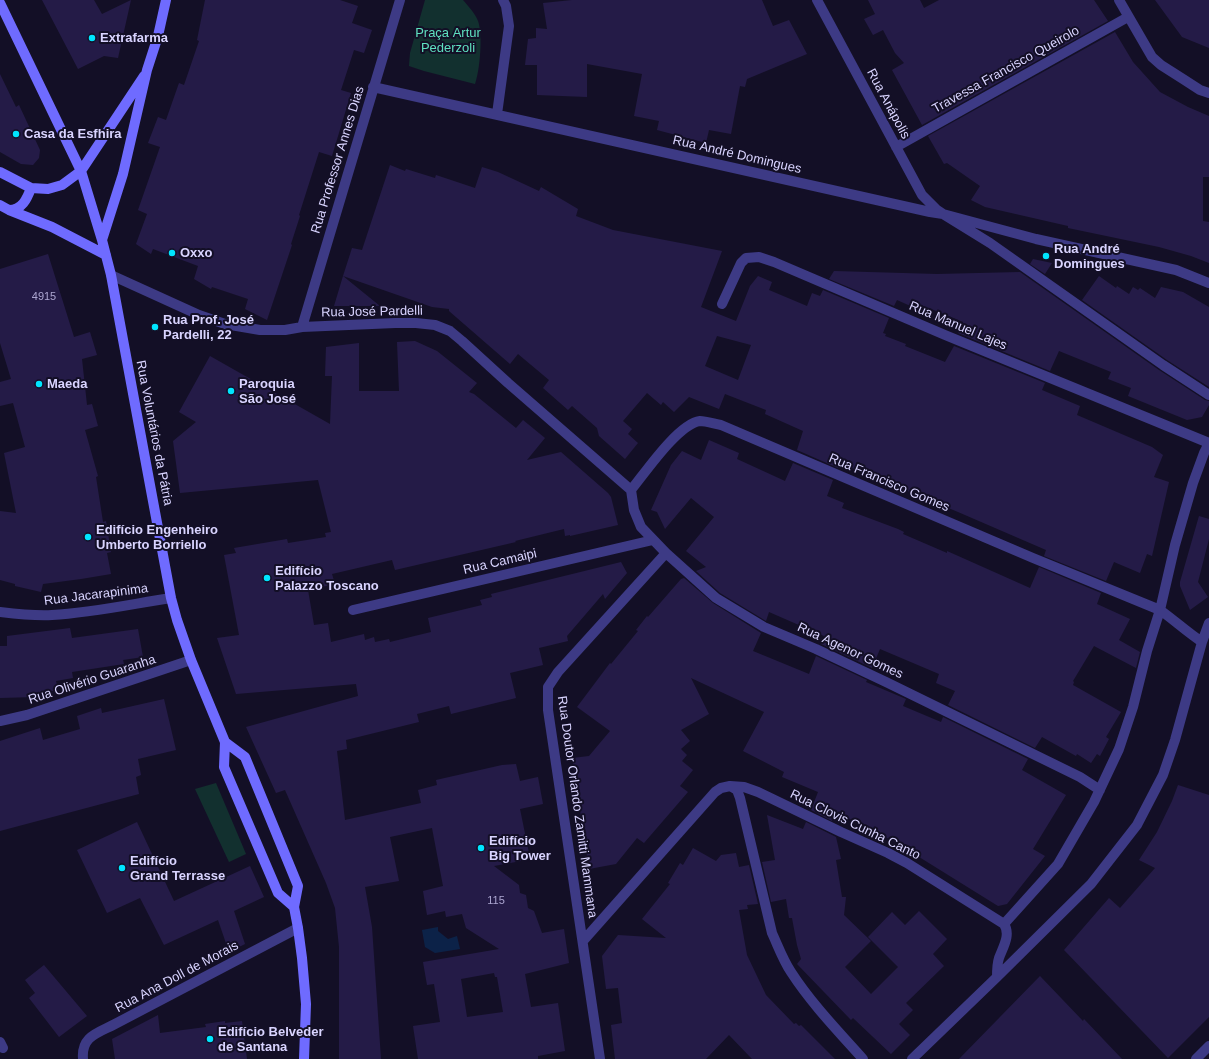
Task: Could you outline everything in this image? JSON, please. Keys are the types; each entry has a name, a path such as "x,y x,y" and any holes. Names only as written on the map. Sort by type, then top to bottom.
{"main road":[{"path":"102,240 124,174 147,70 158,36 166,0"},
{"name":"Rua Voluntários da Pátria","path":"0,3 81,171 106,255 171,598 177,620 191,660 225,742 224,767 278,893 294,907"},
{"path":"0,172 30,188 48,189 62,185 81,171 147,70"},
{"path":"9,210 15,210 24,203 30,188"},
{"path":"0,205 52,227 106,255"},
{"path":"225,742 245,757 298,886 294,907 298,928 306,1004 304,1059"}],"street":[{"name":"Rua Professor Annes Dias","path":"302,327 400,0"},
{"path":"497,114 509,26 506,6 503,0"},
{"name":"Rua Anápolis","path":"817,0 922,195 943,214"},
{"path":"1119,0 1152,57 1161,65 1200,90 1209,93"},
{"name":"Travessa Francisco Queirolo","path":"896,147 1128,17"},
{"name":"Rua André Domingues","path":"373,87 943,214 1036,239 1176,270 1209,283"},
{"path":"943,214 990,243 1163,365 1209,395"},
{"name":"Rua Manuel Lajes","path":"722,304 741,263 746,258 759,256 945,335 1209,443"},
{"name":"Rua José Pardelli","path":"110,275 199,315 225,324 260,330 416,323 435,325 450,331 631,490"},
{"name":"Rua Francisco Gomes","path":"631,490 669,443 688,426 700,421 721,425 1033,558 1160,610 1202,642"},
{"path":"997,977 999,958 1006,941 1007,934 1007,929 1004,924 1058,864 1100,790 1119,749 1133,707 1147,651 1160,610 1175,545 1193,483 1209,443"},
{"name":"Rua Agenor Gomes","path":"631,490 634,510 641,527 666,553 716,598 764,627 816,648 1080,777 1100,790"},
{"name":"Rua Camaipi","path":"353,610 653,540"},
{"name":"Rua Doutor Orlando Zamitti Mammana","path":"600,1059 584,941 548,710 548,687 558,672 666,553"},
{"name":"Rua Jacarapinima","path":"0,612 20,615 52,615 83,612 171,598"},
{"path":"916,1058 1091,884 1137,825 1165,768 1175,740 1202,642 1209,623"},
{"name":"Rua Olivério Guaranha","path":"0,720 28,715 191,660"},
{"path":"584,941 714,792 721,788 730,786 737,790 740,798 772,933 780,951 790,971 803,990 863,1059"},
{"name":"Rua Clovis Cunha Canto","path":"730,786 744,787 758,792 840,832 901,859 1004,924"},
{"name":"Rua Ana Doll de Morais","path":"83,1059 82,1050 89,1037 298,928"},
{"path":"1196,1059 1209,1046"}],"green space":[{"name":"Praça Artur Pederzoli","path":"425,0 463,0 475,15 480,27 481,43 475,84 409,66 410,53"},
{"path":"216,783 246,854 229,862 195,789"}],"water":[{"path":"438,927 438,931 448,939 457,936 460,949 435,953 425,947 422,930"}],"building":[{"name":"Extrafarma","path":"42,0 94,0 102,14 131,0 118,58 104,56 78,69"},
{"path":"205,0 340,0 358,6 352,23 372,30 364,53 354,50 341,90 351,93 332,156 319,152 299,215 300,216 291,244 292,245 267,320 245,309 248,299 212,287 211,289 194,279 198,266 153,249 151,254 136,244 147,214 138,210 160,147 148,143 158,117 166,120 179,83 184,85 199,41 197,40"},
{"path":"572,0 762,0 773,26 789,20 807,54 747,79 745,87 740,86 731,134 709,130 706,143 657,130 659,121 634,116 642,74 587,64 587,97 537,95 537,65 525,65 528,39 536,38 536,28 547,29 543,3"},
{"path":"868,0 920,0 924,8 939,0 1094,0 1108,21 922,125 892,70 904,63 895,53 883,30 873,35 864,19 875,14"},
{"path":"1155,0 1209,0 1209,48 1182,37"},
{"path":"1115,32 1133,62 1160,92 1209,116 1209,177 1203,177 1203,221 1209,222 1209,263 1159,247 1068,228 1068,226 985,207 971,200 980,186 947,163 944,164 928,136"},
{"name":"Casa da Esfhira","path":"0,74 16,107 19,105 40,150 39,158 33,165 21,164 0,152"},
{"path":"390,165 405,171 406,169 435,178 436,175 475,188 482,167 498,172 539,191 541,187 578,209 576,216 613,230 722,251 701,307 736,321 750,286 758,276 772,282 769,290 807,306 812,293 820,296 823,290 889,318 883,333 886,334 885,336 906,344 905,346 945,362 954,346 1045,383 1042,390 1080,406 1077,415 1152,447 1163,455 1154,477 1169,482 1152,556 1147,554 1140,573 1114,562 1106,581 1044,556 1046,550 958,512 840,463 838,468 797,450 803,431 765,414 766,410 725,394 719,409 689,397 674,412 663,402 661,405 647,393 623,421 632,429 628,434 638,443 625,459 599,436 597,428 572,406 568,410 543,388 549,380 518,354 510,364 449,311 449,309 432,307 343,276 352,248 362,250","holes":["717,336 751,345 738,380 705,366"]},
{"path":"48,254 74,337 90,332 97,355 82,359 87,405 92,404 98,426 85,430 98,476 96,477 103,522 106,521 111,552 107,553 111,574 43,584 41,592 15,586 15,584 0,580 0,511 16,513 4,453 25,447 13,403 0,406 0,382 11,379 0,343 0,269"},
{"path":"1033,259 1052,263 1045,274 1030,264"},
{"path":"834,271 937,274 1020,272 1159,370 1205,400 1209,401 1209,405 1202,417 1187,420 1128,396 1131,388 1108,379 1111,372 1059,351 1050,371 958,333 963,322 944,314 926,307 924,312 897,300 894,306 829,279"},
{"path":"343,276 380,306 334,306"},
{"path":"1099,276 1116,288 1117,286 1129,294 1133,287 1138,290 1140,288 1155,298 1161,287 1183,292 1209,307 1209,387 1167,360 1082,300"},
{"path":"415,341 437,351 477,383 469,392 474,394 516,428 523,420 545,438 527,460 561,452 608,493 611,497 618,525 570,536 565,536 564,529 515,541 516,542 395,570 392,560 332,574 335,584 308,590 314,625 328,623 331,642 364,634 365,640 374,637 375,642 389,639 390,642 431,632 428,618 482,605 480,600 492,597 491,594 621,562 627,573 605,599 603,594 567,636 568,641 539,648 543,665 510,673 516,698 451,714 449,706 417,714 419,722 346,740 347,749 337,751 345,820 421,803 418,790 437,785 436,780 502,765 516,764 520,781 538,777 543,804 520,809 530,858 494,866 519,885 520,893 526,895 528,908 534,911 542,933 564,929 569,963 525,974 531,1007 558,1003 565,1051 538,1056 538,1059 418,1059 413,1026 440,1022 434,984 427,985 423,962 499,949 466,928 462,914 446,917 445,911 427,915 423,891 443,886 432,828 390,837 399,881 365,887 372,927 381,1059 339,1059 339,947 335,908 326,883 285,790 276,793 246,727 358,696 356,684 236,694 217,638 239,635 224,555 236,553 234,548 287,539 288,543 326,537 325,533 331,532 318,480 180,493 173,441 196,422 179,412 210,356 330,424 332,376 325,376 326,347 359,343 359,391 399,391 397,342","holes":["494,973 495,977 497,977 503,1012 467,1017 461,979"]},
{"path":"709,440 739,453 737,459 785,481 793,463 833,480 827,496 844,503 842,508 898,529 904,532 903,534 947,553 947,551 1030,588 1039,567 1101,593 1097,604 1130,619 1119,640 1140,652 1136,668 1094,646 1073,681 1073,685 1121,712 1106,737 1109,739 1100,756 1097,754 1091,763 1077,754 1076,756 1042,737 1035,748 948,705 955,691 936,683 939,674 880,649 872,668 821,644 824,636 769,612 766,621 720,593 696,571 706,567 686,551 714,517 691,498 665,529 657,512 651,510 671,465 682,451 701,460"},
{"path":"1199,516 1209,519 1209,539 1198,582 1208,597 1190,610 1180,586 1180,582"},
{"path":"684,578 713,603 761,633 753,651 809,674 816,656 867,680 866,682 906,699 903,706 941,722 943,717 1028,759 1022,770 1066,795 1033,849 1045,856 1007,904 998,906 895,842 830,809 832,821 811,810 818,792 782,777 784,772 743,751 764,712 691,678 709,714 681,730 690,741 681,749 687,755 682,761 693,770 680,786 688,792 644,843 637,838 616,864 589,869 572,758 589,756 610,731 577,707 610,663 611,664 638,631 636,630 647,616 648,617 681,579"},
{"path":"70,628 72,638 138,629 143,657 123,660 124,664 72,672 73,678 56,681 58,689 35,697 0,698 0,646 7,646 7,636"},
{"path":"164,699 176,750 138,759 141,775 136,777 139,794 0,831 0,741 40,728 43,740 80,729 77,716 101,708 102,713"},
{"path":"1178,785 1209,795 1209,1017 1168,1058 1064,950 1109,898 1120,908 1155,868 1139,860 1157,832"},
{"path":"767,815 803,829 806,822 836,837 841,859 836,860 842,897 846,897 844,915 871,941 845,967 871,994 898,967 868,937 892,912 905,925 919,911 947,939 933,954 944,966 906,1003 913,1010 899,1024 910,1035 891,1054 853,1018 851,1020 797,964 801,959 792,918 789,918 786,899 771,902 762,862 775,860"},
{"path":"137,822 174,901 250,866 264,897 234,911 245,944 229,952 218,920 164,945 140,898 107,913 77,850"},
{"path":"693,848 716,861 721,855 736,853 739,867 749,865 758,904 747,905 748,909 739,910 747,955 766,995 794,1024 796,1023 799,1026 801,1025 835,1059 752,1059 729,1035 706,1059 615,1059 611,1025 622,1023 618,988 606,989 602,956 618,935 666,938 642,919 670,884 668,883 680,863 683,865"},
{"path":"44,965 87,1016 59,1037 29,998 35,993 25,980"},
{"path":"1040,976 1083,1021 1084,1019 1122,1059 959,1059"},
{"path":"158,1015 160,1033 206,1027 205,1024 225,1021 225,1023 242,1021 247,1059 115,1059 112,1039"}],"place":[{"name":"Extrafarma","path":"92,38"},
{"name":"Casa da Esfhira","path":"16,134"},
{"name":"Oxxo","path":"172,253"},
{"name":"Rua André Domingues","path":"1046,256"},
{"name":"Rua Prof. José Pardelli, 22","path":"155,327"},
{"name":"Maeda","path":"39,384"},
{"name":"Paroquia São José","path":"231,391"},
{"name":"Edifício Engenheiro Umberto Borriello","path":"88,537"},
{"name":"Edifício Palazzo Toscano","path":"267,578"},
{"name":"Edifício Big Tower","path":"481,848"},
{"name":"Edifício Grand Terrasse","path":"122,868"},
{"name":"Edifício Belveder de Santana","path":"210,1039"}]}
